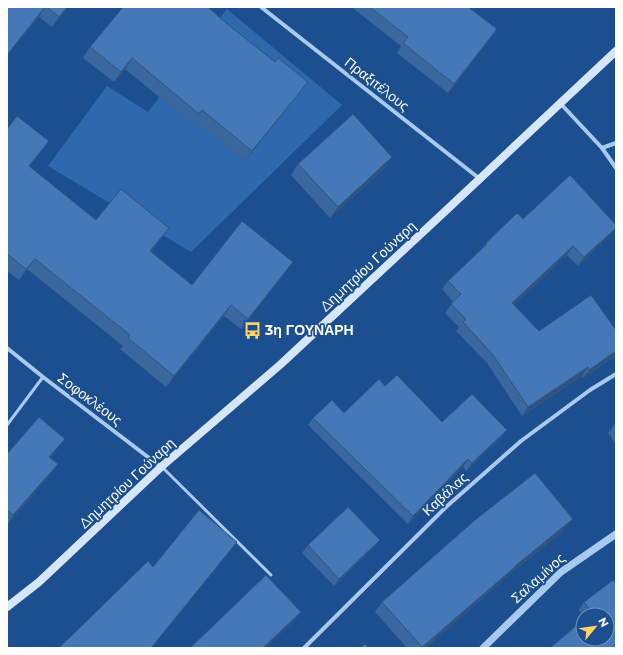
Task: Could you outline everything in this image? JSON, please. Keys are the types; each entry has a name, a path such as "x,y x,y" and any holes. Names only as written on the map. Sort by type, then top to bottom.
{"main road":[{"name":"Δημητρίου Γούναρη","path":"7,607 39,582 161,467 281,364 616,51"}],"street":[{"name":"Πραξιτέλους","path":"261,7 480,179"},
{"path":"560,103 602,148 616,168"},
{"path":"602,148 616,143"},
{"name":"Σοφοκλέους","path":"7,348 161,467"},
{"name":"Καβάλας","path":"304,648 469,486 521,441 590,390 616,374"},
{"name":"Σαλαμίνος","path":"483,648 561,572 616,534"}],"lane":[{"path":"7,425 43,377"},
{"path":"161,467 271,575"}],"shaded area":[{"path":"227,9 342,105 191,252 48,166 107,86 148,112"}],"building":[{"path":"7,7 45,7 7,55"},
{"path":"47,7 67,7 59,17"},
{"path":"123,7 208,7 275,62 278,58 308,82 252,151 202,110 199,114 132,58 121,72 90,47"},
{"path":"370,7 468,7 497,29 454,84 403,43 408,37"},
{"path":"353,114 392,157 338,207 298,164"},
{"path":"17,116 49,141 29,166 96,220 121,189 169,228 150,251 192,285 242,221 293,262 248,319 231,305 174,376 128,338 130,335 35,259 26,269 7,254 7,129"},
{"path":"570,175 616,225 616,228 584,257 573,246 512,303 539,331 591,295 616,330 616,351 589,370 588,367 528,407 493,355 463,322 466,319 451,304 461,294 448,281 517,213 523,219"},
{"path":"397,375 442,422 472,394 507,430 472,463 468,459 413,516 313,418 332,400 344,413 379,379 385,386"},
{"path":"39,417 65,439 49,457 58,464 13,515 7,510 7,454"},
{"path":"535,473 573,519 515,566 422,647 382,602 475,520"},
{"path":"348,507 380,540 339,579 308,545"},
{"path":"199,510 237,542 151,648 59,648 148,561 153,567"},
{"path":"266,575 301,612 263,648 190,648"},
{"path":"613,580 616,584 616,648 550,648 575,627 575,647 615,647 615,607 588,607 584,602"},
{"path":"365,644 369,648 360,648"}],"place":[{"name":"3η ΓΟΥΝΑΡΗ","path":"252,330"}]}
